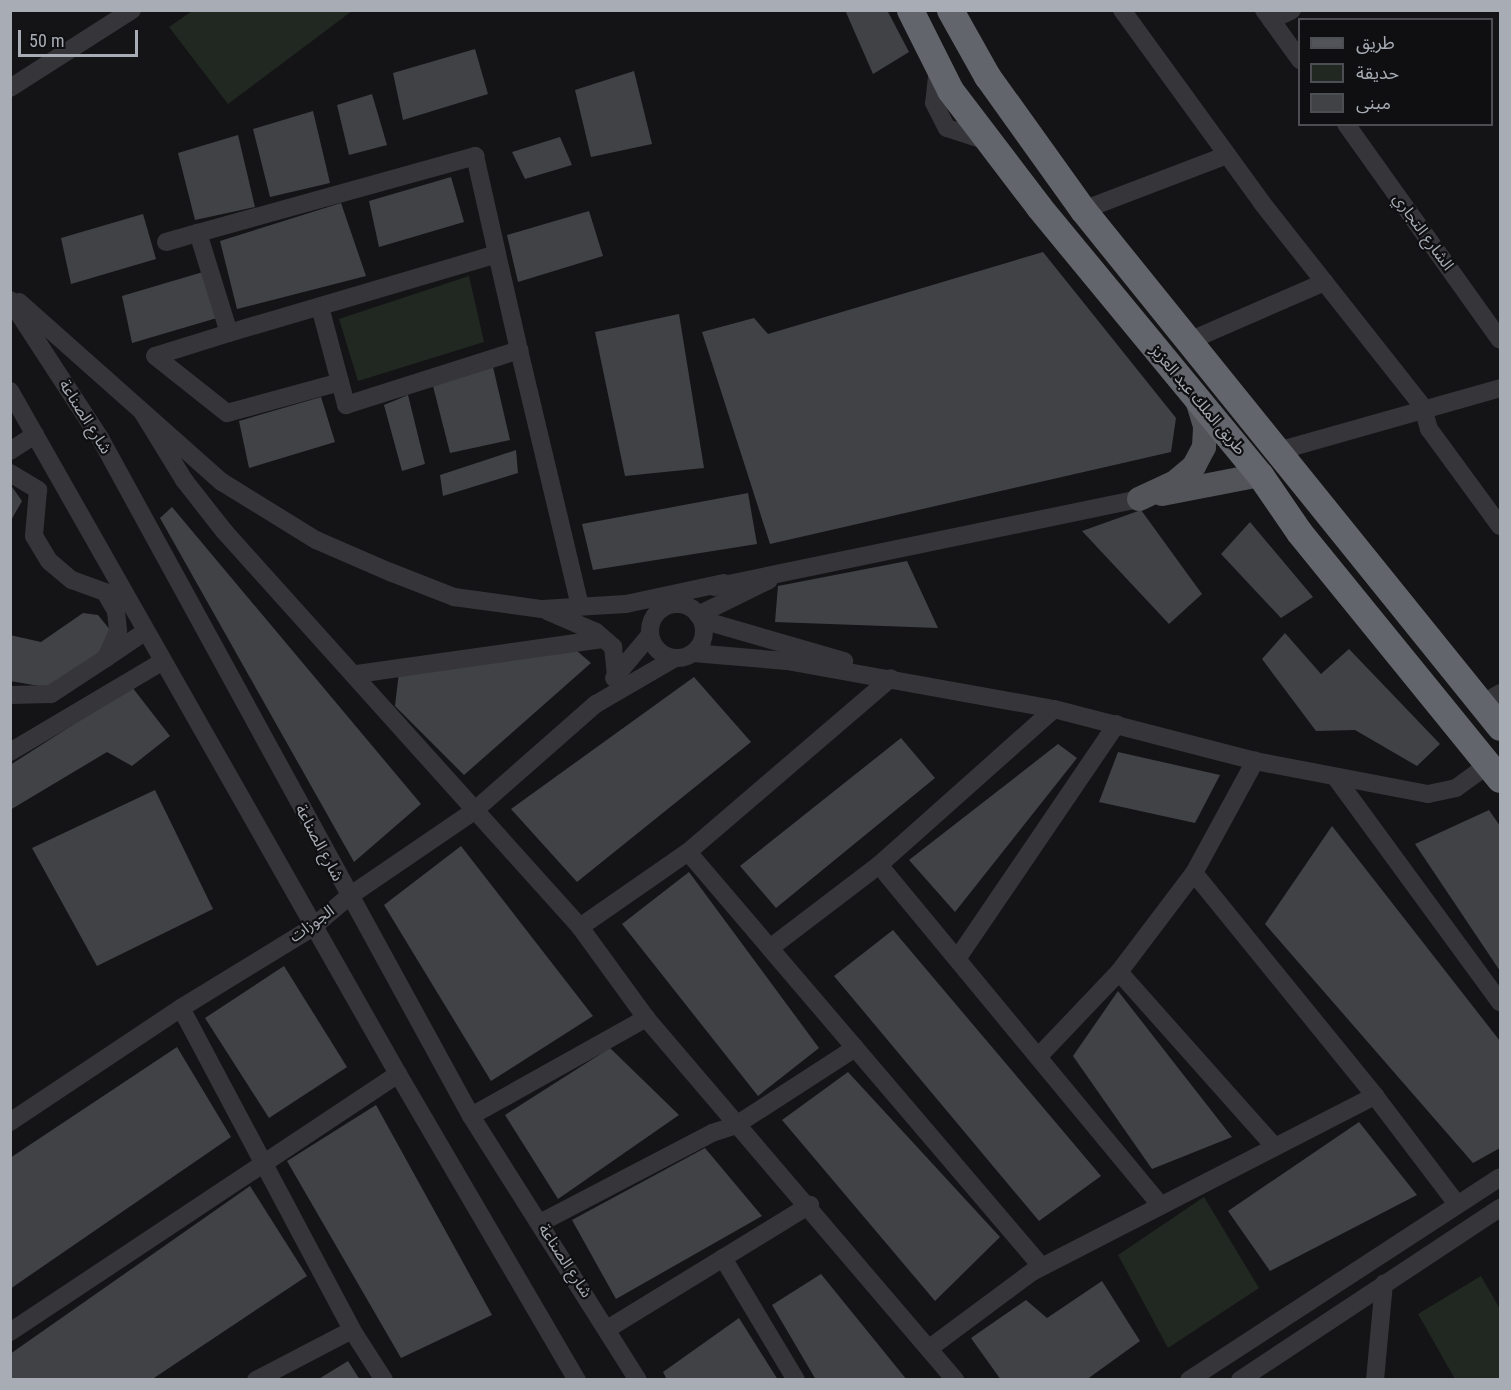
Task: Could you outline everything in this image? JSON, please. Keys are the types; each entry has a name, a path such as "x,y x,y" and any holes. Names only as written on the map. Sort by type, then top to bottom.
{"highway":[{"name":"طريق الملك عبد العزيز","path":"910,10 938,65 990,142 1260,475 1299,532 1495,772"},
{"name":"طريق الملك عبد العزيز","path":"950,10 987,76 1083,210 1278,451 1491,698 1500,727"}],"main road":[{"path":"1138,499 1174,483 1194,466 1204,447 1205,426 1196,398"},
{"path":"1138,499 1260,475"}],"street":[{"path":"10,88 132,10"},
{"path":"1122,10 1227,155 1423,407 1429,429 1500,526"},
{"path":"1292,10 1268,15 1298,59"},
{"name":"الشارع التجاري","path":"1347,126 1500,340"},
{"path":"1083,210 1227,155"},
{"path":"166,242 475,156 579,607"},
{"path":"198,233 229,333"},
{"path":"340,382 227,413 154,356 497,254"},
{"path":"1189,341 1325,282"},
{"path":"10,294 222,482 316,540 454,597 542,609 626,604 690,607 700,617 891,678"},
{"name":"شارع الصناعة","path":"10,300 100,438 348,897 471,1116 609,1328 638,1380"},
{"path":"320,307 346,405 519,350"},
{"path":"1278,451 1423,407 1500,388"},
{"path":"10,391 50,461 112,588 146,632 313,927 577,1380"},
{"path":"143,413 184,480 224,531 357,674 474,812 580,927 646,1018 736,1125 810,1204 931,1347 955,1380"},
{"path":"10,451 36,435"},
{"path":"50,461 38,490 34,536 49,561 72,580 112,588"},
{"path":"10,473 38,490"},
{"path":"626,604 792,568 1138,499"},
{"path":"700,617 792,568"},
{"path":"596,704 616,675 650,635 653,618 669,605 724,582"},
{"path":"106,658 118,631 112,588"},
{"path":"542,609 603,639 613,647 616,675"},
{"path":"596,704 684,655 703,638 700,617"},
{"path":"10,695 51,694 146,632"},
{"path":"650,635 658,650 684,655 787,661 1054,708 1255,761 1428,794 1456,788 1495,772"},
{"path":"357,674 603,639"},
{"path":"10,752 163,661"},
{"path":"580,927 688,852 891,678"},
{"name":"الجوزات","path":"10,1122 180,1008 313,927 348,897 474,812 596,704"},
{"path":"770,948 879,865 1054,708"},
{"path":"957,959 1117,724"},
{"path":"1038,1057 1119,972 1194,873 1255,761"},
{"path":"1336,778 1500,1002"},
{"path":"688,852 1042,1267"},
{"path":"879,865 1161,1206"},
{"path":"1194,873 1375,1096 1457,1203"},
{"path":"1119,972 1275,1147"},
{"path":"180,1008 352,1330 384,1380"},
{"path":"471,1116 646,1018"},
{"path":"540,1223 712,1132 736,1125 855,1048"},
{"path":"10,1332 262,1161 398,1074"},
{"path":"931,1347 1042,1267 1375,1096"},
{"path":"1189,1380 1500,1177"},
{"path":"609,1328 810,1204"},
{"path":"1243,1378 1500,1208"},
{"path":"723,1258 795,1380"},
{"path":"1375,1380 1384,1283"},
{"path":"256,1380 352,1330"},
{"path":"1243,1378 1264,1380"}],"green space":[{"path":"192,11 352,11 228,104 169,27"},
{"path":"469,276 484,342 358,381 339,319"},
{"path":"1204,1197 1259,1288 1168,1348 1118,1255"},
{"path":"1481,1276 1500,1309 1500,1379 1455,1379 1418,1314"}],"building":[{"path":"845,10 887,10 909,52 873,74"},
{"path":"475,49 488,94 403,120 393,73"},
{"path":"634,71 652,144 591,157 575,90"},
{"path":"372,94 387,145 349,155 337,105"},
{"path":"313,111 330,183 270,197 253,129"},
{"path":"238,135 255,207 195,220 178,153"},
{"path":"560,137 572,165 525,179 512,152"},
{"path":"451,177 464,222 379,247 369,201"},
{"path":"341,203 366,276 237,309 220,241"},
{"path":"589,211 603,256 518,282 507,235"},
{"path":"143,214 156,259 71,284 61,238"},
{"path":"1043,252 1176,418 1171,452 770,544 702,332 754,318 768,334"},
{"path":"203,272 217,318 132,343 122,296"},
{"path":"679,314 704,468 625,476 595,332"},
{"path":"493,367 510,440 450,453 433,386"},
{"path":"408,395 425,464 402,471 384,405"},
{"path":"321,397 335,442 249,468 239,421"},
{"path":"516,450 518,473 443,496 440,475"},
{"path":"10,484 22,501 10,522"},
{"path":"748,493 757,544 593,570 582,524"},
{"path":"172,507 421,804 354,862 160,518"},
{"path":"1141,510 1202,594 1169,624 1082,531"},
{"path":"1250,522 1313,597 1281,618 1221,554"},
{"path":"907,561 938,628 775,622 778,586"},
{"path":"83,613 98,615 111,631 108,648 51,688 10,681 10,635 41,642"},
{"path":"1285,633 1321,674 1349,649 1440,744 1417,766 1355,730 1316,731 1262,659"},
{"path":"577,651 591,663 464,775 395,706 399,672"},
{"path":"694,677 751,742 577,882 511,809"},
{"path":"132,687 170,736 132,766 107,752 10,810 10,765"},
{"path":"901,738 935,778 776,908 740,866"},
{"path":"1058,744 1077,758 955,912 909,860"},
{"path":"1118,752 1220,775 1195,823 1099,802"},
{"path":"155,790 213,909 97,966 32,848"},
{"path":"1489,810 1500,826 1500,971 1415,844"},
{"path":"1332,826 1500,1041 1500,1148 1473,1163 1265,924"},
{"path":"461,846 593,1016 491,1081 384,905"},
{"path":"689,872 819,1048 758,1096 622,924"},
{"path":"893,930 1101,1176 1039,1221 834,976"},
{"path":"284,966 347,1067 269,1118 205,1018"},
{"path":"1118,991 1232,1137 1152,1169 1073,1056"},
{"path":"177,1047 231,1137 10,1289 10,1158"},
{"path":"610,1048 679,1115 558,1199 505,1115"},
{"path":"848,1072 1000,1237 935,1301 782,1120"},
{"path":"376,1105 492,1315 401,1358 287,1161"},
{"path":"1359,1122 1417,1195 1270,1271 1228,1211"},
{"path":"705,1148 762,1216 616,1299 572,1220"},
{"path":"250,1186 307,1276 151,1380 10,1380 10,1354"},
{"path":"821,1274 907,1380 816,1380 772,1305"},
{"path":"1102,1281 1140,1341 1086,1380 1001,1380 971,1338 1026,1300 1047,1318"},
{"path":"739,1318 778,1380 667,1380 663,1372"},
{"path":"348,1361 360,1380 317,1380"}]}
